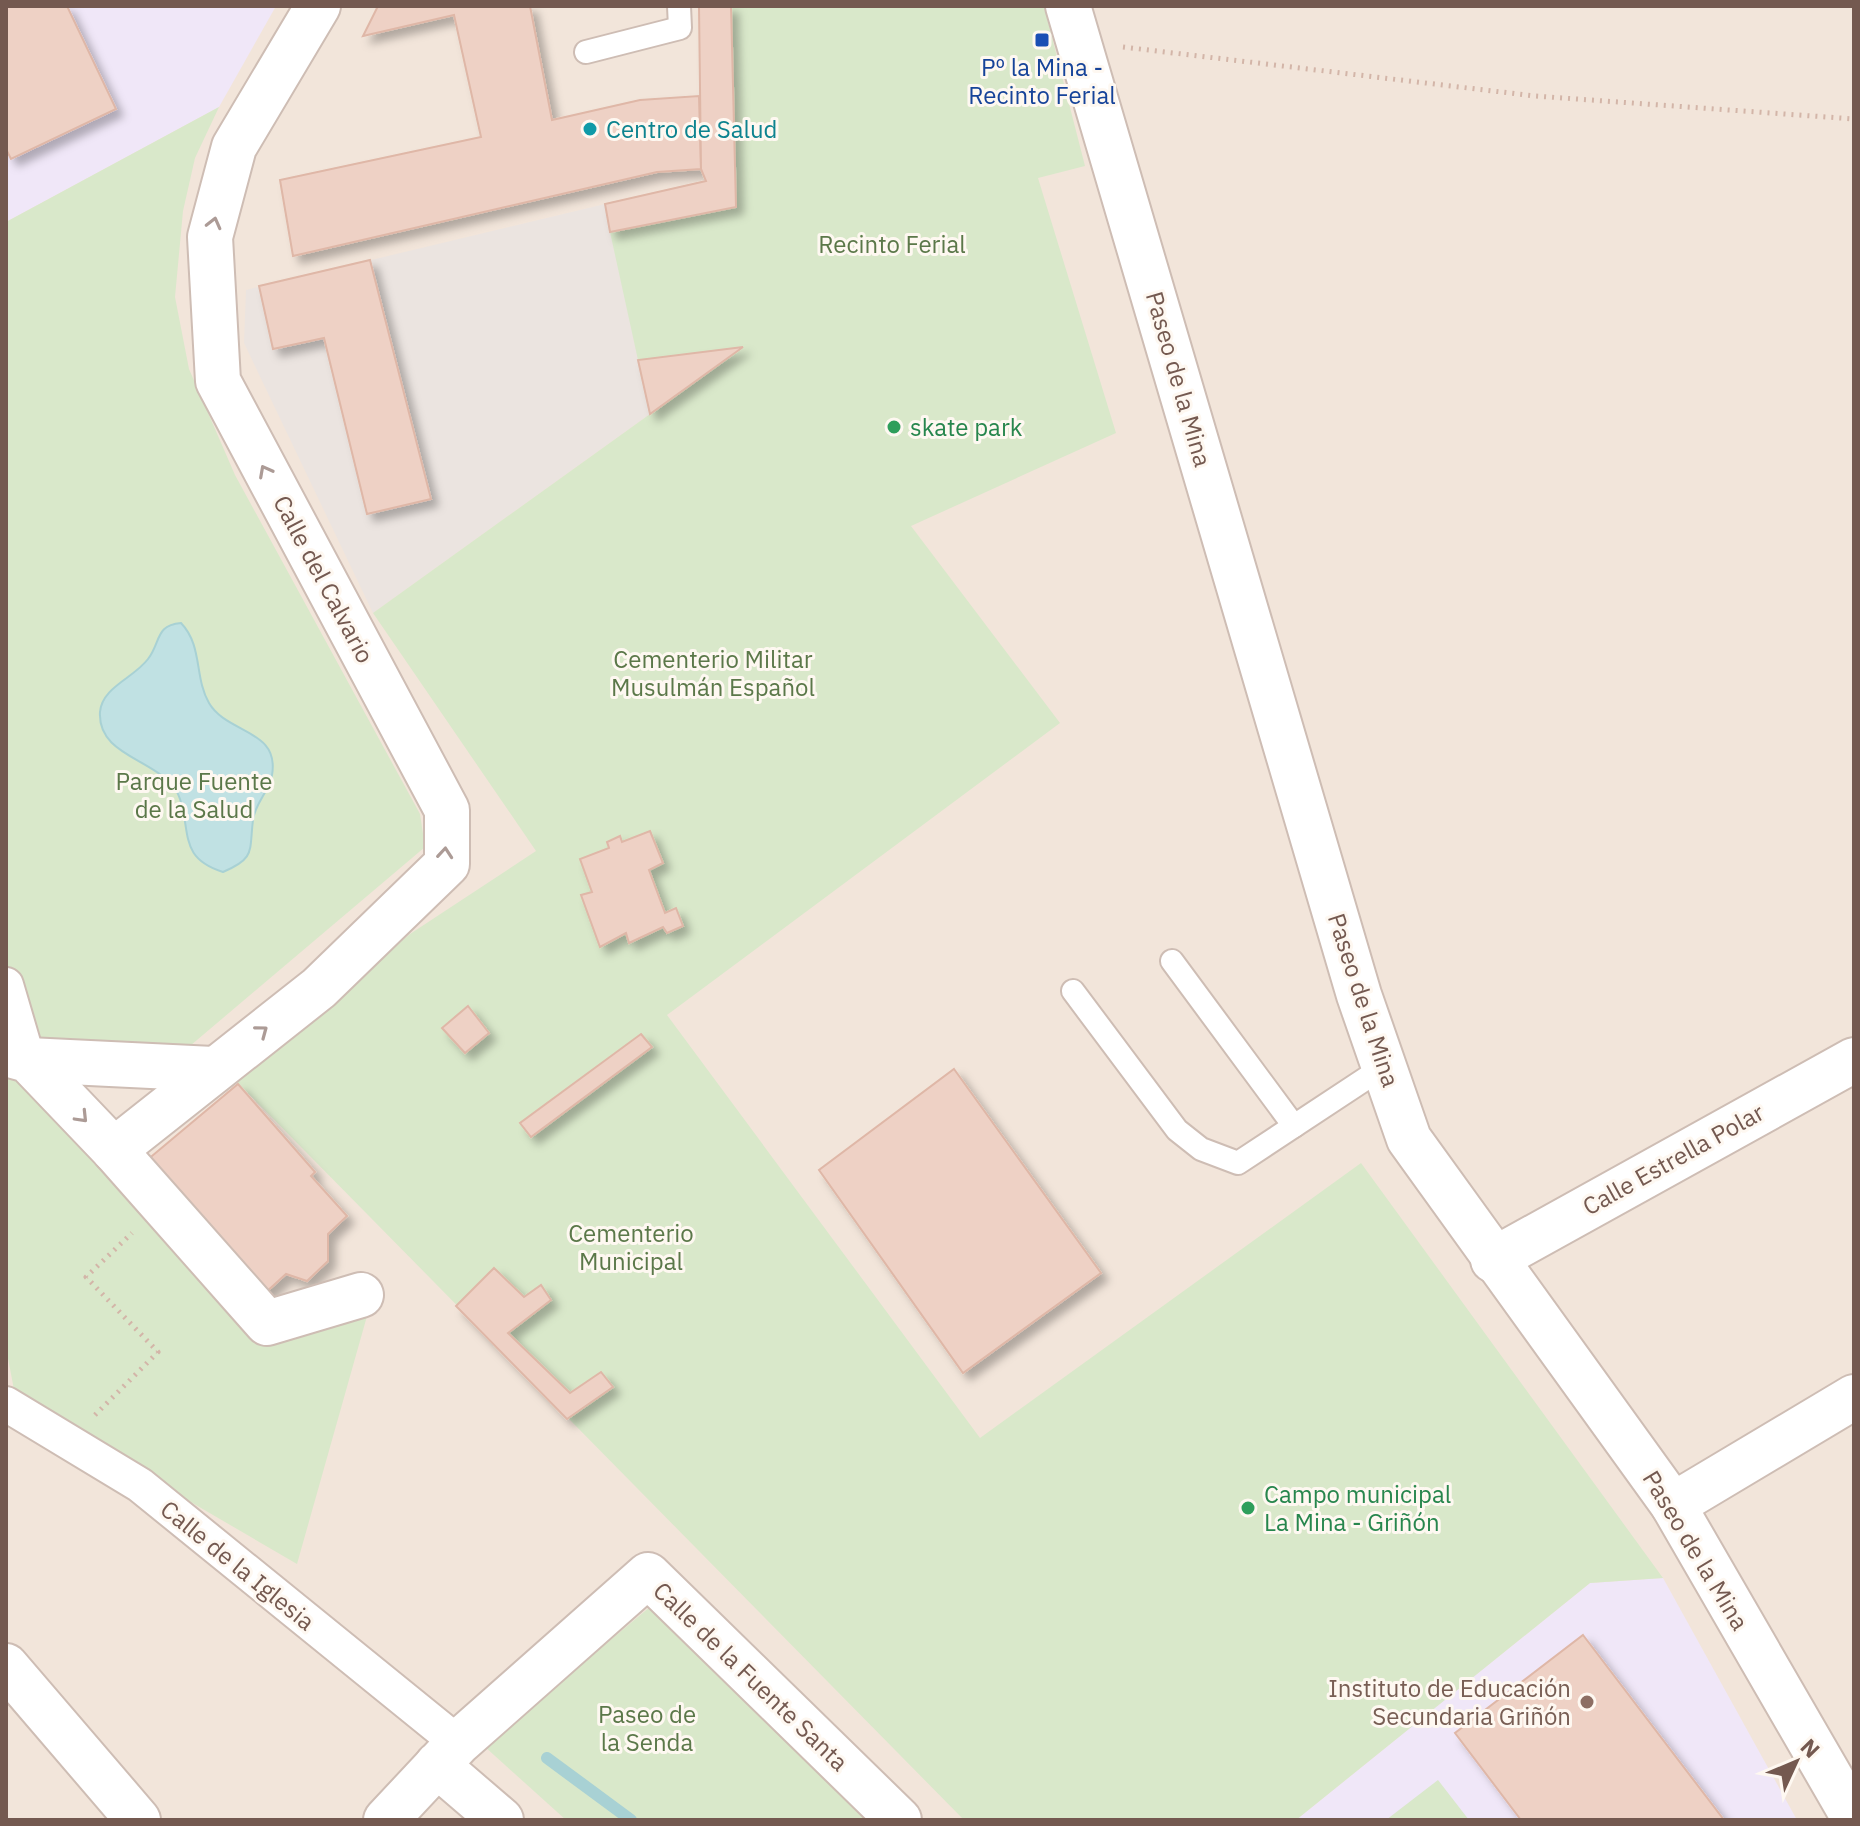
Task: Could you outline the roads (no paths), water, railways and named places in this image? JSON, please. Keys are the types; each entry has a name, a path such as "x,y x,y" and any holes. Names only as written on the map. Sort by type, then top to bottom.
{"street":[{"name":"Calle del Calvario","path":"114,1150 319,988 447,864 447,810 218,381 210,237 234,147 318,6"},
{"name":"Paseo de la Mina","path":"1068,6 1096,43 1359,995 1409,1139 1493,1260 1673,1505 1854,1818"},
{"path":"6,985 17,1057 114,1150 267,1323 361,1295"},
{"path":"17,1057 213,1069"},
{"name":"Calle Estrella Polar","path":"1493,1260 1854,1060"},
{"path":"1673,1505 1854,1397"},
{"name":"Calle de la Iglesia","path":"6,1404 140,1485 448,1754"},
{"name":"Calle de la Fuente Santa","path":"448,1754 648,1575 899,1820"},
{"path":"6,1666 138,1820"},
{"path":"386,1820 448,1754 501,1820"}],"lane":[{"path":"586,52 680,28 679,6"},
{"path":"1172,961 1294,1126"},
{"path":"1073,991 1177,1130 1201,1149 1238,1163 1385,1066"}],"water":[{"path":"181,623 193,642 201,683 209,703 228,721 260,740 272,760 270,781 254,814 249,852 241,862 223,872 209,866 193,852 180,799 173,786 162,775 121,750 109,740 102,728 100,712 106,696 142,666 167,627"}],"waterway":[{"path":"547,1758 631,1820"}],"place":[{"name":"Pº la Mina - Recinto Ferial","path":"1042,40"},
{"name":"Centro de Salud","path":"590,129"},
{"name":"skate park","path":"894,427"},
{"name":"Campo municipal La Mina - Griñón","path":"1248,1508"},
{"name":"Instituto de Educación Secundaria Griñón","path":"1587,1702"}],"park label":[{"name":"Recinto Ferial","path":"892,244"},
{"name":"Cementerio Militar Musulmán Español","path":"713,673"},
{"name":"Parque Fuente de la Salud","path":"194,795"},
{"name":"Cementerio Municipal","path":"631,1247"},
{"name":"Paseo de la Senda","path":"647,1728"}]}
